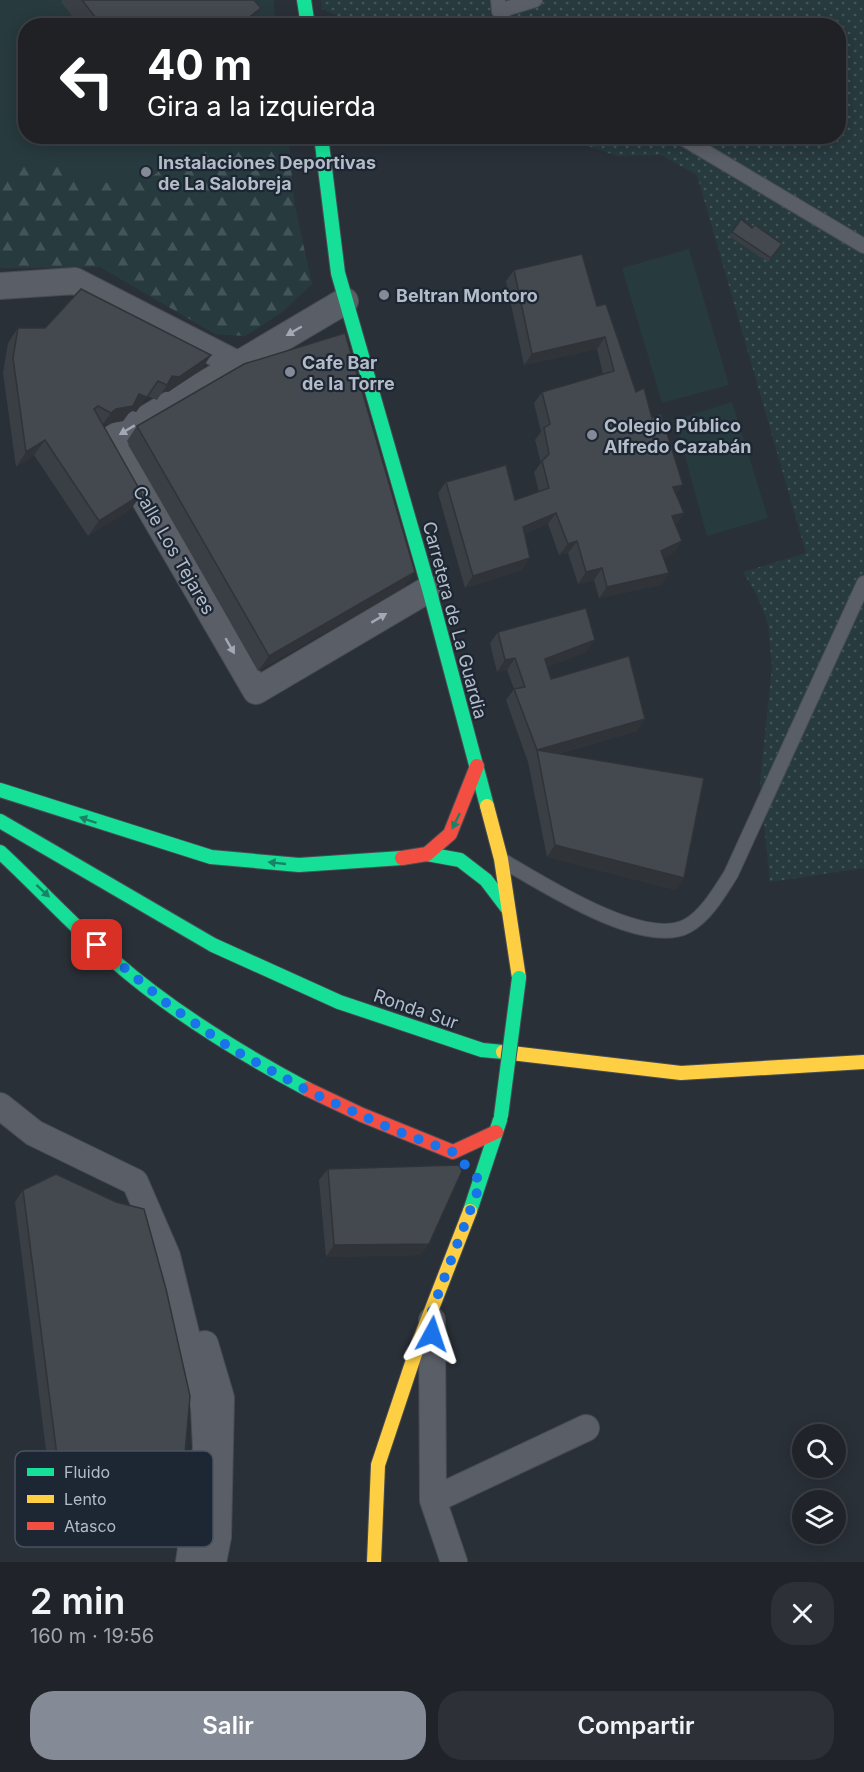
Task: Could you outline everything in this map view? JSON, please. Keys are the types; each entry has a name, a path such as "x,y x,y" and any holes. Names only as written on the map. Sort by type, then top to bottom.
{"main road":[{"path":"304,0 307,18"},
{"name":"Carretera de La Guardia","path":"322,144 338,273 429,589 501,859 519,978 501,1116 481,1182 432,1310 378,1465 374,1562"},
{"path":"427,854 450,834 477,766"},
{"path":"0,790 211,857 298,865 382,861 427,854 460,860 486,880 510,910"},
{"name":"Ronda Sur","path":"0,821 213,945 339,1002 482,1050 681,1072 864,1062"},
{"path":"0,852 113,960 170,1006 232,1049 312,1093 394,1130 453,1152 481,1182"},
{"path":"453,1152 496,1132"}],"street":[{"path":"0,286 75,281 237,364"},
{"name":"Calle Los Tejares","path":"345,302 110,440 256,691 429,589"},
{"path":"0,1106 34,1133 135,1182 201,1332 221,1398 218,1537 213,1562"},
{"path":"166,1256 204,1407 206,1451"},
{"path":"432,1310 432,1500 454,1562"},
{"path":"432,1500 586,1428"},
{"path":"189,1562 191,1547"}],"lane":[{"path":"499,5 535,0"},
{"path":"692,144 864,246"},
{"path":"501,859 560,894 634,927 665,932 687,926 702,914 731,874 864,583"}],"green space":[{"name":"Instalaciones Deportivas de La Salobreja","path":"0,0 274,0 275,18 18,18 18,144 289,144 295,207 312,284 281,313 245,336 215,334 100,267 0,268"},
{"path":"321,0 864,0 864,868 770,882 760,783 772,666 768,624 757,595 743,572 806,553 697,175 661,155 617,156 582,144 846,144 846,18 342,18 322,9"},
{"name":"Instalaciones Deportivas de La Salobreja","path":"196,144 289,144 295,207 312,284 281,313 245,336 215,334 100,267 0,268 0,162 43,161 110,184 150,178"},
{"path":"689,249 729,385 662,403 622,268"},
{"path":"732,402 768,518 707,536 675,420"}],"building":[{"path":"82,0 254,0 261,8 248,18 96,18"},
{"path":"741,219 752,228 755,225 782,244 771,258 732,232"},
{"path":"582,254 597,306 606,304 636,392 644,388 652,418 661,414 683,485 673,487 684,513 672,516 682,541 661,551 669,573 607,587 602,568 586,572 577,541 568,544 556,513 523,527 530,558 473,576 446,482 506,465 515,500 549,488 542,461 549,454 544,428 550,424 542,392 614,371 605,337 532,354 514,270"},
{"path":"81,289 211,355 179,377 172,376 167,385 158,381 147,397 139,394 133,406 116,409 111,413 98,406 94,409 142,494 99,521 45,440 26,452 13,358 18,328 45,328"},
{"path":"345,333 415,572 269,656 137,426 244,364"},
{"path":"586,608 595,640 545,659 551,679 629,656 645,719 537,750 514,689 525,687 515,658 505,660 498,632"},
{"path":"537,750 704,778 684,878 555,845"},
{"path":"459,1165 462,1171 429,1244 334,1245 328,1169"},
{"path":"56,1174 116,1202 144,1209 166,1289 190,1396 185,1451 56,1451 23,1190"}],"traffic: fast":[{"path":"304,0 307,18"},
{"path":"322,144 338,273 429,589 487,806"},
{"path":"0,790 211,857 299,865 402,858"},
{"path":"0,821 213,945 339,1002 482,1050 503,1052"},
{"path":"0,852 98,947 135,979 231,1045 307,1089"},
{"path":"427,854 460,860 486,880 508,909"},
{"path":"501,1116 519,978"},
{"path":"470,1211 500,1120"}],"traffic: slow":[{"path":"487,806 501,859 519,978"},
{"path":"503,1052 681,1073 864,1062"},
{"path":"374,1562 378,1465 419,1342 470,1211"}],"traffic: jam":[{"path":"402,858 427,854 450,834 477,766"},
{"path":"307,1089 362,1115 453,1152 496,1132"}],"place":[{"name":"Instalaciones Deportivas de La Salobreja","path":"146,172"},
{"name":"Beltran Montoro","path":"384,295"},
{"name":"Cafe Bar de la Torre","path":"290,372"},
{"name":"Colegio Público Alfredo Cazabán","path":"592,435"}],"route":[{"path":"97,945 170,1006 232,1049 312,1093 394,1130 453,1152 481,1182 432,1310 432,1334"}]}
